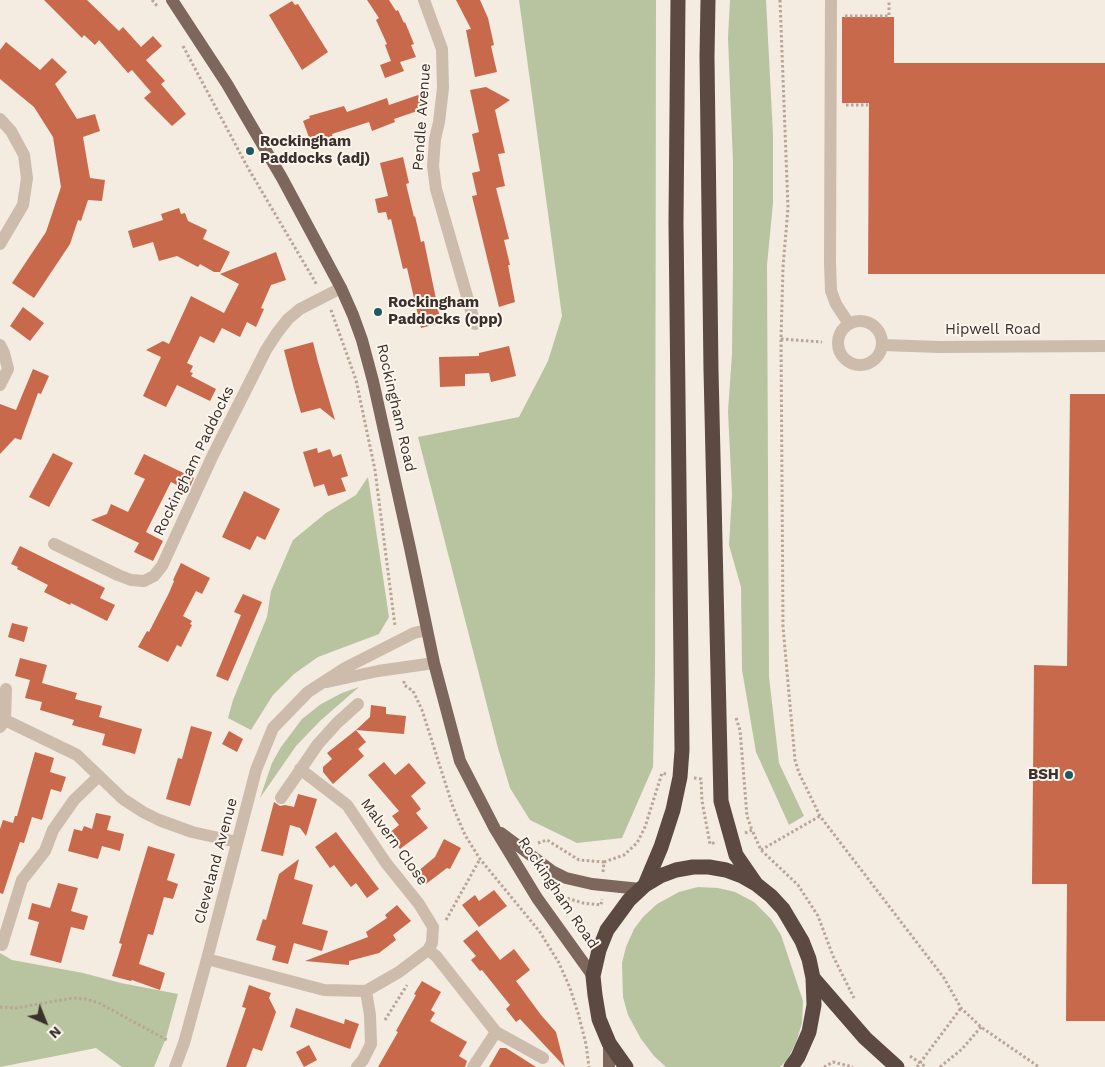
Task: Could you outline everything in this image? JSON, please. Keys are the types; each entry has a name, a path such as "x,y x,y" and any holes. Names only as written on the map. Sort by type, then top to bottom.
{"highway":[{"path":"642,887 661,847 672,810 680,777 682,750 676,222 678,0"},
{"path":"708,0 710,370 721,801 736,854 756,884"},
{"path":"626,1067 609,1043 599,1019 593,976 599,950 607,930 629,900 642,887 660,876 676,870 692,867 709,867 726,870 742,876 771,896 794,925 809,959 814,978 814,1006 809,1032 798,1057 791,1067"},
{"path":"814,978 865,1038 897,1067"}],"main road":[{"name":"Rockingham Road","path":"172,0 232,93 282,178 341,288 362,340 373,381 434,663 460,761 495,829 537,898 593,976"},
{"name":"Rockingham Road","path":"495,829 552,871 566,878 598,885 642,887"},
{"path":"609,1043 609,1067"}],"street":[{"name":"Pendle Avenue","path":"424,0 442,49 443,88 433,166 436,189 475,324"},
{"path":"830,0 831,291 836,304 849,324"},
{"path":"0,119 11,131 24,155 27,178 23,205 0,244"},
{"name":"Rockingham Paddocks","path":"54,544 118,576 144,581 154,576 162,566 213,455 266,350 277,333 288,319 300,309 341,288"},
{"path":"859,321 867,322 879,331 882,345 880,353 868,364 853,364 842,355 838,344 841,333 849,324 859,321"},
{"path":"0,345 8,369 0,385"},
{"name":"Hipwell Road","path":"882,345 940,347 1105,346"},
{"name":"Cleveland Avenue","path":"176,1067 207,959 256,770 273,728 308,692 345,668 414,633 427,630"},
{"name":"Cleveland Avenue","path":"322,683 378,671 434,663"},
{"path":"6,689 3,724 77,755 123,799 151,816 192,832 237,842"},
{"path":"281,798 318,744 358,704"},
{"name":"Malvern Close","path":"300,769 347,805 386,863 419,904 433,927 432,943 428,950"},
{"path":"2,945 22,880 45,850 53,830 74,800 99,776"},
{"path":"207,959 317,989 366,991 399,972 428,950 436,956 496,1032 543,1058"},
{"path":"357,1067 371,1044 370,1015 366,991"},
{"path":"473,1067 496,1032"}],"path":[{"path":"152,0 162,14"},
{"path":"780,0 788,208 783,267 782,339 783,627 787,684 798,774 820,816 944,978 961,1008 981,1027 1039,1067"},
{"path":"841,16 889,16 889,0"},
{"path":"181,44 248,168 316,284"},
{"path":"841,106 868,105"},
{"path":"332,312 356,380 375,470 396,630"},
{"path":"782,339 822,342"},
{"path":"404,681 404,685 412,691 422,710 453,807 465,835 480,859 540,932 559,963 578,1013 586,1044 589,1067"},
{"path":"718,720 736,718 740,730 747,816 761,850 798,885 818,916 833,956 856,1002"},
{"path":"521,848 547,840 579,860 604,862 624,855 637,843 645,827 662,772 670,775"},
{"path":"692,778 702,778 702,801 710,844 717,842"},
{"path":"761,850 820,816"},
{"path":"745,833 752,830"},
{"path":"603,870 604,862"},
{"path":"543,891 547,887 560,896 583,903 601,905 602,900"},
{"path":"0,1007 16,1008 73,998 85,999 99,1003 167,1040"},
{"path":"917,1067 961,1008"},
{"path":"940,1067 962,1049 981,1027"},
{"path":"906,1052 926,1067"},
{"path":"824,1067 833,1062 853,1067"}],"green space":[{"path":"519,0 656,0 655,673 653,767 622,838 577,843 530,820 510,788 418,437 519,417 548,361 562,316"},
{"path":"730,0 766,0 773,135 773,203 767,265 769,677 779,763 804,816 789,825 756,752 742,670 741,587 729,545 732,494 728,411 732,354 733,267 733,162 728,38"},
{"path":"368,477 389,617 379,634 318,657 294,674 273,695 251,730 228,718 233,700 267,617 271,591 293,540 326,513 356,495"},
{"path":"359,687 320,721 296,746 260,798 272,763 281,747 302,719 321,704"},
{"path":"698,887 718,888 735,892 754,902 771,919 781,935 803,1001 802,1023 796,1043 787,1060 780,1067 666,1067 654,1056 641,1039 628,1015 623,997 622,963 626,947 634,929 643,917 657,904 679,892"},
{"path":"0,953 12,960 83,973 121,983 178,994 166,1038 154,1067 122,1067 96,1048 0,1067"}],"building":[{"path":"44,0 87,0 119,31 123,27 141,47 153,36 162,46 146,60 165,81 161,84 186,114 172,126 144,98 151,92 132,70 128,73 99,40 95,45 84,35 82,38"},
{"path":"367,0 389,0 405,22 414,44 411,45 416,57 400,62 404,71 385,78 380,65 391,61 385,45 387,44 376,20 379,18"},
{"path":"456,0 480,0 488,18 494,45 491,46 497,72 475,77 466,30 471,29"},
{"path":"292,1 295,5 298,4 328,52 302,70 269,15"},
{"path":"842,17 894,17 894,63 1105,63 1105,274 868,274 869,103 842,103"},
{"path":"6,42 40,70 52,58 67,72 55,84 77,119 95,114 100,131 83,137 90,178 105,180 102,201 88,200 81,221 78,220 70,244 34,298 12,283 46,232 61,187 53,137 34,107 0,79 0,50"},
{"path":"486,87 510,100 495,110 505,153 498,154 505,186 496,188 509,239 504,240 510,265 508,265 515,302 499,307 472,196 477,195 472,173 480,171 472,134 479,132 470,90"},
{"path":"424,93 429,107 394,119 395,122 372,131 369,122 332,134 333,138 319,142 317,137 310,140 303,121 310,118 309,116 344,106 347,112 387,98 389,105"},
{"path":"403,157 409,183 406,184 421,242 424,241 441,323 421,328 407,268 403,269 391,219 388,220 386,212 378,213 375,199 388,196 380,163"},
{"path":"179,208 181,214 185,213 188,221 207,230 203,239 230,252 220,272 214,272 200,264 198,267 177,256 159,261 153,242 133,248 128,231 163,220 161,214"},
{"path":"276,252 286,280 271,285 261,308 264,309 256,327 247,322 240,337 222,328 214,343 200,336 187,363 193,366 190,372 193,373 191,376 216,389 210,401 177,385 166,407 143,396 161,357 146,350 163,341 169,344 191,296 224,313 239,284 220,274"},
{"path":"23,307 44,323 30,341 10,326"},
{"path":"313,342 335,420 320,408 301,413 294,389 284,350"},
{"path":"509,346 516,376 491,382 489,373 465,374 465,386 440,387 439,357 479,356 479,353"},
{"path":"33,369 49,376 41,394 38,393 21,440 15,438 0,454 0,404 16,410"},
{"name":"BSH","path":"1070,394 1105,394 1105,1021 1066,1021 1067,884 1032,884 1034,665 1067,666"},
{"path":"317,448 318,453 330,449 333,457 341,454 348,476 341,478 346,491 328,496 324,484 314,487 303,452"},
{"path":"53,453 73,463 49,507 29,497"},
{"path":"144,454 194,478 188,491 171,482 146,532 163,541 153,561 134,552 139,543 91,520 107,514 111,504 128,512 145,479 134,474"},
{"path":"244,491 280,509 265,540 257,536 250,550 222,537"},
{"path":"20,546 105,588 100,598 115,605 107,621 44,592 48,585 11,564"},
{"path":"181,563 210,578 202,594 196,591 183,616 192,621 190,624 192,625 181,647 177,645 168,662 138,647 147,631 149,632 169,593"},
{"path":"243,594 262,602 228,681 216,676 241,615 234,612"},
{"path":"12,623 28,627 24,642 8,637"},
{"path":"20,658 47,665 42,683 77,693 75,699 102,706 99,717 142,729 135,754 102,745 105,734 72,725 74,720 40,710 42,702 25,698 30,680 15,676"},
{"path":"371,705 386,707 386,714 406,716 404,734 356,730 370,717"},
{"path":"191,726 212,732 190,806 166,799 178,758 182,759"},
{"path":"356,730 366,742 358,749 364,756 333,784 323,772 323,767 332,759 327,753"},
{"path":"229,731 243,739 237,752 222,744"},
{"path":"35,752 54,758 50,772 66,777 61,792 51,789 42,820 32,817 24,843 20,842 3,894 0,893 0,829 3,820 13,823 15,816 17,816"},
{"path":"384,762 395,775 409,763 426,783 411,796 421,809 416,813 428,828 400,849 388,834 399,825 392,816 399,811 368,775"},
{"path":"298,794 317,799 306,836 300,828 290,825 283,856 261,851 274,802 280,806 294,807"},
{"path":"96,813 111,816 107,830 124,834 120,851 102,846 98,859 68,851 74,829 82,831 84,826 92,829"},
{"path":"336,832 379,889 367,898 356,883 351,887 334,865 330,868 315,847"},
{"path":"444,839 461,848 450,869 447,868 426,884 417,872 435,857"},
{"path":"148,846 175,854 167,880 178,884 173,899 164,897 153,935 148,934 139,964 165,973 160,990 132,980 112,976 122,944 119,943"},
{"path":"299,859 294,879 313,885 302,924 328,931 322,951 294,943 288,964 272,960 276,946 256,940 263,919 266,920 279,874"},
{"path":"58,883 78,888 71,911 88,916 84,930 71,927 61,963 30,955 39,922 28,919 32,903 50,908"},
{"path":"494,890 507,906 479,927 462,905 475,895 479,901"},
{"path":"397,905 411,921 393,935 396,940 379,953 349,961 349,965 305,961 368,937 366,932 387,918 385,915"},
{"path":"477,930 500,960 514,949 530,970 516,981 556,1032 565,1067 520,1019 516,1022 506,1009 510,1005 482,970 480,971 471,960 476,956 463,941"},
{"path":"422,981 441,992 431,1010 435,1013 430,1021 467,1042 459,1056 467,1061 465,1067 378,1067 398,1032 396,1031"},
{"path":"249,985 271,993 269,998 276,1012 262,1051 253,1048 246,1067 226,1067 246,1008 242,1007"},
{"path":"296,1008 344,1024 345,1019 359,1024 350,1049 290,1027"},
{"path":"309,1045 317,1060 304,1067 296,1052"},
{"path":"500,1048 506,1048 536,1067 489,1067"}],"place":[{"name":"Rockingham Paddocks (adj)","path":"250,151"},
{"name":"Rockingham Paddocks (opp)","path":"378,312"},
{"name":"BSH","path":"1069,775"}]}
